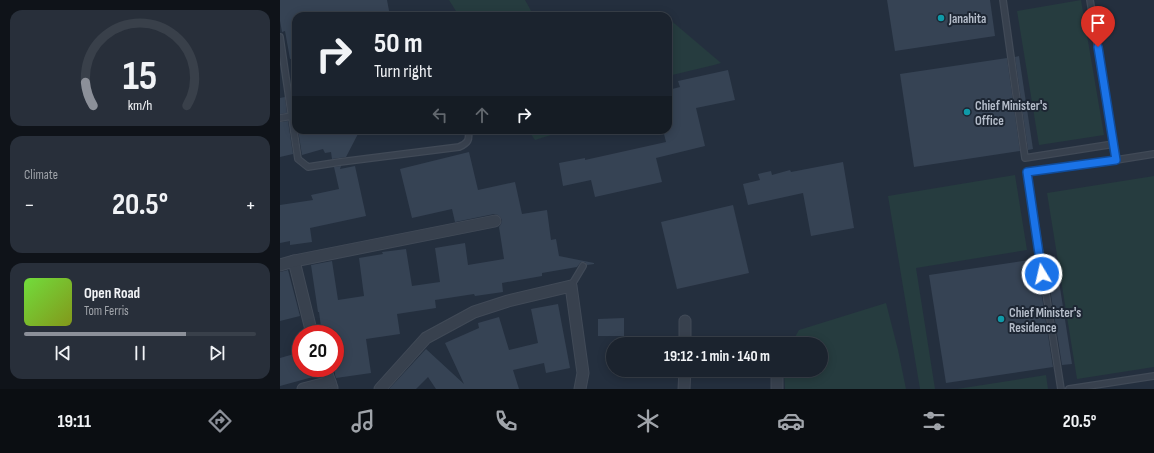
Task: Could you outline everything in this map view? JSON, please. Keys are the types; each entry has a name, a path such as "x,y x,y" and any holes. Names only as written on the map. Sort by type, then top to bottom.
{"street":[{"path":"280,266 294,261 495,221"},
{"path":"294,261 310,325"},
{"path":"380,389 426,338 433,334 474,312 508,301 571,286 583,373 580,389"},
{"path":"685,321 685,337"},
{"path":"684,389 685,377"},
{"path":"777,377 777,389"},
{"path":"303,389 331,386"}],"lane":[{"path":"1003,0 1025,158 1114,144"},
{"path":"1090,0 1116,160"},
{"path":"280,36 292,116 280,118"},
{"path":"294,134 298,160 308,167 459,147 467,142 469,134"},
{"path":"1061,389 1027,172 1154,154"},
{"path":"571,286 583,266"},
{"path":"1069,389 1154,376"}],"green space":[{"path":"449,0 525,0 532,12 456,12"},
{"path":"1081,0 1104,135 1039,145 1017,11"},
{"path":"672,21 721,63 672,75"},
{"path":"531,134 554,134 535,140"},
{"path":"1015,175 1027,250 916,268 935,389 920,389 888,196"},
{"path":"1154,176 1154,367 1077,379 1047,193"},
{"path":"886,303 906,389 785,389 784,377 828,377 828,337 795,337 799,330"},
{"path":"1046,375 1048,389 957,389"}],"building":[{"path":"280,0 387,0 389,12 292,12 292,59 290,59 285,31 282,32 280,21"},
{"name":"Janahita","path":"887,0 990,0 995,36 895,51"},
{"path":"1019,56 1033,149 1028,150 1015,57"},
{"name":"Chief Minister's Office","path":"1007,58 1020,151 914,167 900,74"},
{"path":"728,70 735,100 696,108 705,146 656,158 662,182 595,197 591,180 563,186 559,163 585,158 585,160 666,142 664,134 672,134 672,89 680,87 678,81"},
{"path":"285,97 287,113 280,114 280,98"},
{"path":"288,121 293,154 280,157 280,122"},
{"path":"299,134 358,134 346,157 332,159 331,152 325,153 323,149 302,155"},
{"path":"469,152 478,190 515,182 522,214 547,210 551,240 556,239 559,256 594,264 587,265 585,262 581,262 577,267 542,273 542,276 502,283 503,292 475,296 474,294 435,300 436,308 397,314 400,334 366,339 371,373 344,377 344,325 321,325 311,265 332,261 338,300 364,296 359,258 383,254 382,252 406,249 412,286 440,282 435,248 465,243 468,265 504,259 499,227 502,220 498,215 494,214 455,222 452,209 412,218 400,169"},
{"path":"843,162 854,228 811,236 803,193 748,205 743,184 760,180 758,174 771,171 772,175 790,170 791,172"},
{"path":"341,166 340,169 355,166 366,216 310,228 312,242 290,245 290,241 280,243 280,205 313,200 311,195 339,189 334,167"},
{"path":"733,205 749,273 677,289 661,222"},
{"path":"1055,256 1072,364 1062,365 1045,257"},
{"name":"Chief Minister's Residence","path":"1036,259 1053,367 946,383 929,275"},
{"path":"288,270 300,316 280,321 280,272"},
{"path":"558,304 570,368 546,373 544,363 513,370 519,389 436,389 428,377 416,389 389,389 426,349 464,384 445,343 479,328 478,323 499,317 509,350 538,343 531,309"},
{"path":"624,318 624,336 598,336 598,319"},
{"path":"292,355 292,377 313,377 280,386 280,358"}],"place":[{"name":"Janahita","path":"941,18"},
{"name":"Chief Minister's Office","path":"967,112"},
{"name":"Chief Minister's Residence","path":"1001,319"}],"route":[{"path":"1042,274 1027,172 1116,160 1098,47"}]}
